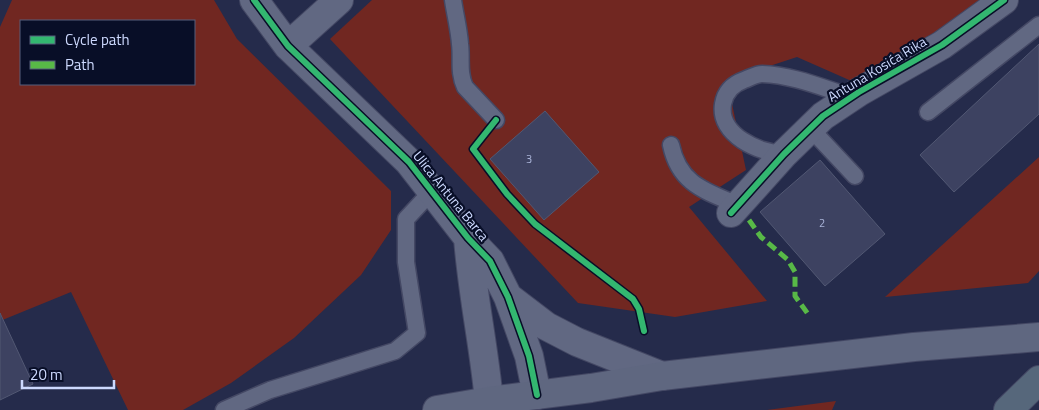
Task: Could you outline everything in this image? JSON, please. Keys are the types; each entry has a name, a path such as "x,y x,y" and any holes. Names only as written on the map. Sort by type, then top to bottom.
{"highway":[{"path":"1008,410 1039,380"}],"main road":[{"path":"437,410 662,376 914,347 1039,337"}],"street":[{"name":"Ulica Antuna Barca","path":"254,0 288,46 409,162 468,238 490,261 508,296 529,356 537,394"},
{"path":"288,46 339,0"},
{"name":"Antuna Kosića Rika","path":"734,209 784,154 823,116 942,45 1004,0"},
{"name":"Ulica Antuna Barca","path":"468,238 470,271 485,360 488,401"},
{"name":"Ulica Antuna Barca","path":"508,296 546,326 577,342 662,376"}],"lane":[{"path":"452,0 461,44 460,69 462,80 465,87 496,120"},
{"path":"928,112 1039,25"},
{"path":"784,154 773,153 742,141 729,127 722,113 724,96 736,83 760,74 788,77 852,97"},
{"path":"810,128 855,176"},
{"path":"671,144 677,165 684,175 734,209"},
{"path":"224,410 270,390 394,351 417,333 406,262 406,219 432,191"}],"shaded area":[{"path":"12,0 214,0 237,39 391,191 391,230 361,275 294,338 231,383 183,410 128,410 71,292 0,321 0,27"},
{"path":"372,0 990,0 856,83 797,57 727,80 746,170 689,207 767,301 675,317 578,303 330,39"},
{"path":"1039,157 1039,271 1028,283 885,297"},
{"path":"836,401 832,410 767,410"}],"building":[{"path":"1039,44 1039,114 954,192 920,155"},
{"path":"545,111 599,172 544,220 490,159"},
{"path":"820,160 885,234 825,286 760,212"},
{"path":"0,313 33,384 0,400"}],"marked path":[{"path":"749,220 761,237 788,260 795,272 795,296 808,314"}],"cycle path":[{"path":"254,0 288,46 409,162 468,238 490,261 508,297 529,356 537,395"},
{"path":"731,213 784,154 823,116 859,92 942,45 1004,0"},
{"path":"496,120 473,149 507,194 535,224 633,299 639,309 644,331"}]}
